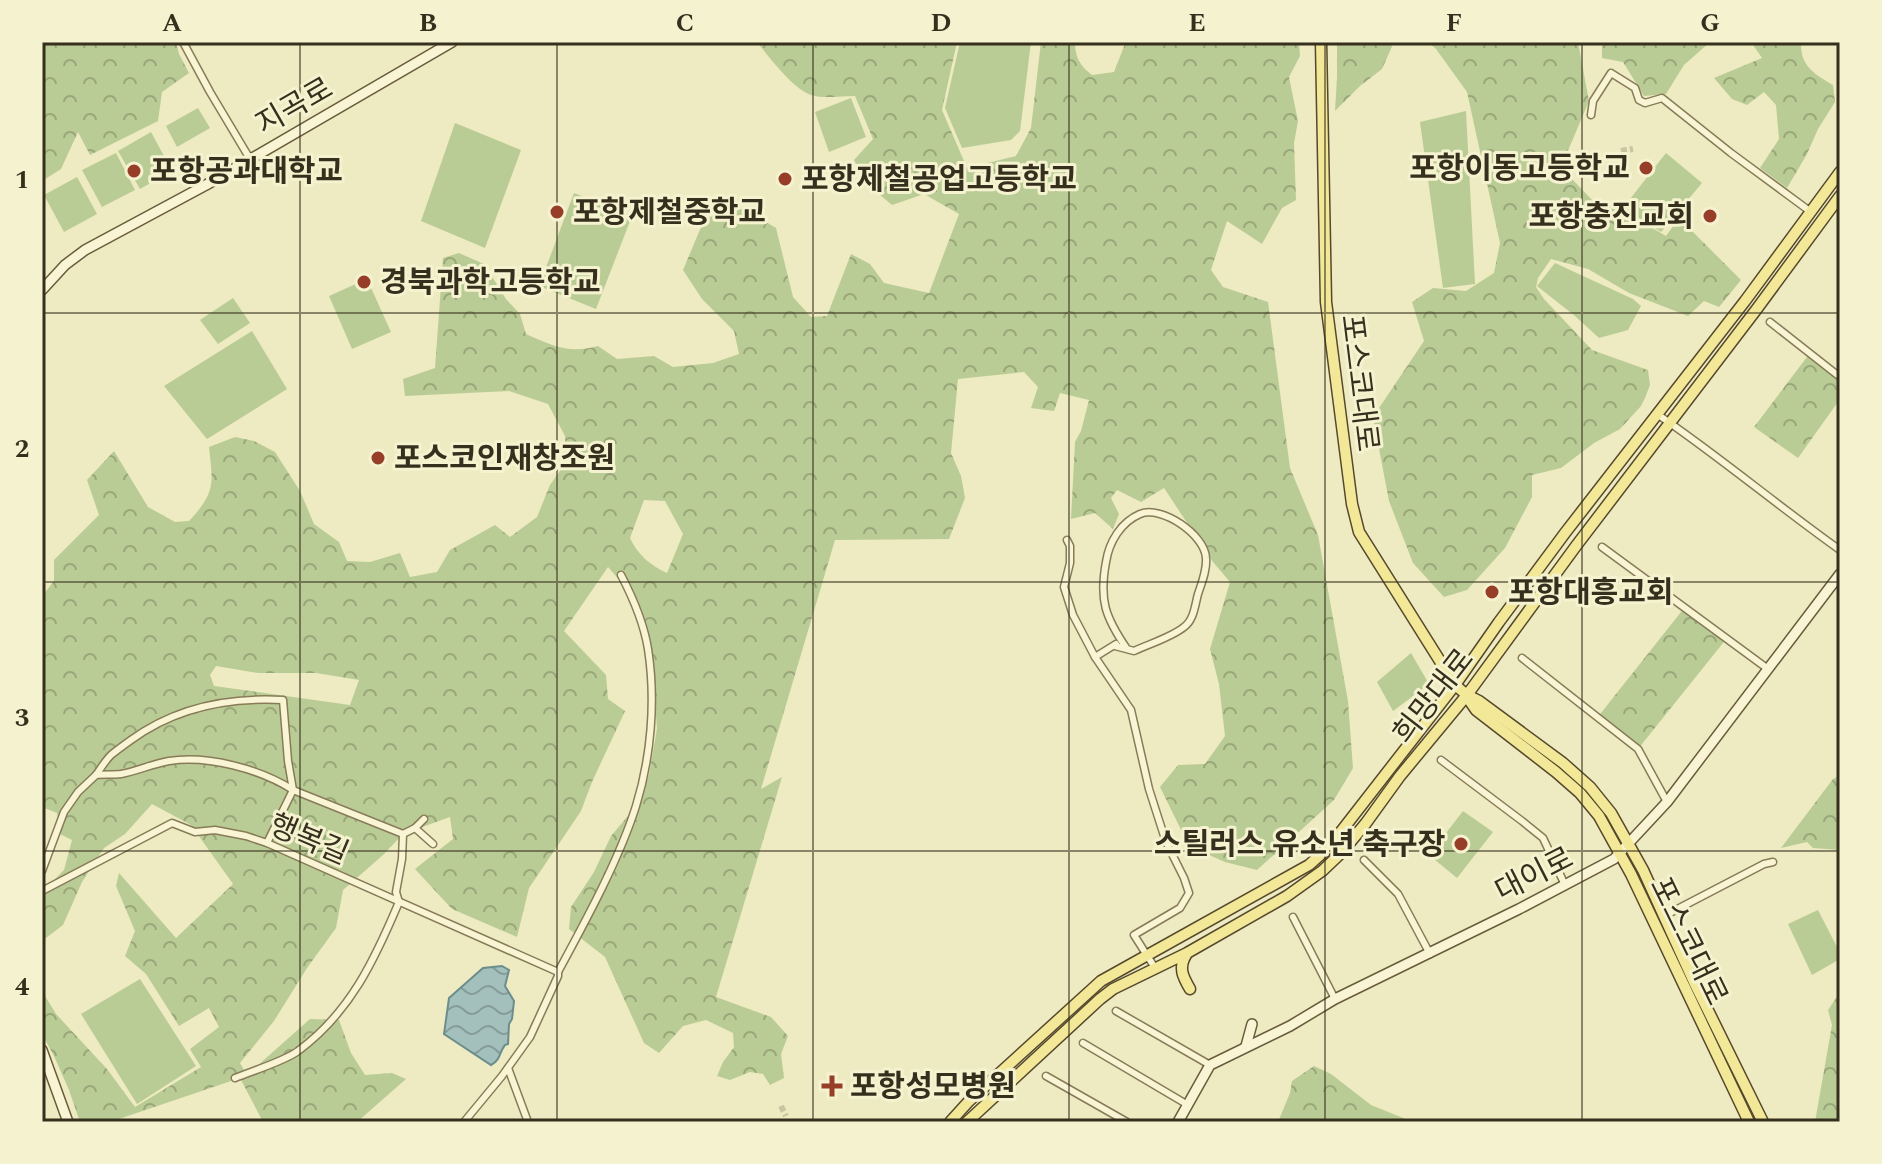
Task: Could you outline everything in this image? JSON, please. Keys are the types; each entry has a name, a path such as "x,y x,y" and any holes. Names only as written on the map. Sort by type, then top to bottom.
{"main road":[{"name":"포스코대로","path":"1321,42 1326,302 1354,517 1359,532 1455,685 1553,755 1604,802 1630,844 1664,916 1676,955 1749,1122"},
{"name":"희망대로","path":"950,1122 1092,988 1113,973 1309,865 1339,835 1840,172"},
{"name":"희망대로","path":"967,1122 1100,999 1287,896 1322,871 1354,838 1467,695 1840,196"},
{"path":"1677,387 1690,397"},
{"path":"1631,449 1642,459"},
{"name":"포스코대로","path":"1467,695 1476,710 1556,772 1580,793 1599,816 1763,1122"},
{"path":"1187,953 1181,969 1190,989"}],"street":[{"path":"183,42 250,159"},
{"name":"지곡로","path":"42,290 65,265 85,250 154,215 452,42"},
{"path":"1591,115 1593,101 1611,73 1635,88 1637,96 1645,103 1662,98 1811,212"},
{"path":"1770,322 1840,377"},
{"path":"1657,414 1840,550"},
{"path":"1115,646 1134,651 1184,627 1191,619 1205,571 1206,555 1201,542 1186,527 1165,516 1139,514 1125,523 1108,549 1104,605 1127,649"},
{"path":"1067,540 1070,563 1064,587 1073,615 1095,657 1131,710 1149,789 1166,842 1189,893 1180,908 1134,935 1156,969"},
{"path":"1602,547 1768,669"},
{"name":"대이로","path":"1210,1065 1609,862 1630,844 1667,802 1840,574"},
{"path":"464,1122 530,1037 558,972 617,855 635,807 648,757 652,695 648,648 633,598 621,575"},
{"path":"1095,657 1115,646 1119,638"},
{"path":"1522,658 1638,749 1667,802"},
{"path":"42,871 64,812 112,754 144,730 172,716 228,701 283,700 293,790 267,843"},
{"path":"1441,760 1543,838 1565,885"},
{"path":"96,775 120,774 169,761 215,762 278,780 293,790 403,834 424,819"},
{"name":"행복길","path":"42,891 172,823 195,832 215,830 267,843 558,972"},
{"path":"415,828 433,844"},
{"path":"235,1078 297,1052 353,995 370,968 399,902 396,892 403,834"},
{"path":"1364,860 1398,894 1430,954"},
{"name":"포스코대로","path":"1664,916 1773,862"},
{"path":"1293,917 1335,999"},
{"path":"1116,1011 1210,1065 1178,1122"},
{"path":"1246,1046 1252,1024"},
{"path":"1083,1043 1188,1105"},
{"path":"42,1050 68,1122"},
{"path":"508,1068 528,1122"},
{"path":"1046,1076 1127,1122"}],"green space":[{"path":"42,42 176,42 189,73 162,92 158,121 90,155 78,132 61,169 42,181"},
{"path":"757,42 957,42 942,110 967,168 1016,156 1031,128 1041,42 1075,42 1079,61 1092,75 1114,72 1125,44 1123,42 1299,42 1300,56 1289,77 1298,121 1294,143 1296,200 1282,208 1262,244 1227,221 1211,270 1223,287 1268,302 1290,468 1318,535 1348,701 1353,768 1334,800 1257,870 1225,862 1189,846 1160,787 1178,765 1205,764 1225,736 1219,684 1210,649 1230,582 1213,562 1164,488 1141,502 1117,490 1111,498 1119,514 1113,529 1095,513 1071,519 1075,442 1089,400 1060,393 1054,411 1031,408 1038,387 1024,372 958,379 951,453 961,476 965,498 949,539 835,540 761,789 782,777 716,997 771,1017 788,1036 781,1054 784,1078 770,1085 763,1074 750,1072 730,1080 717,1076 734,1047 733,1033 706,1020 683,1026 659,1053 644,1043 605,957 569,929 571,907 594,872 611,836 640,802 649,774 657,729 653,674 636,599 608,567 564,631 606,675 608,699 625,711 581,811 529,888 517,937 452,909 415,869 453,839 450,817 403,834 343,890 336,928 274,1021 240,1063 247,1075 310,1019 339,1020 351,1053 365,1075 392,1073 406,1079 357,1122 263,1122 240,1078 110,1122 80,1122 69,1090 42,1034 42,991 56,1014 107,1069 135,1107 201,1067 190,1049 219,1027 209,1008 179,1026 146,974 125,956 135,931 116,886 119,873 176,938 233,884 191,825 152,804 125,834 104,848 82,882 63,925 42,941 42,896 64,870 72,840 60,834 57,813 42,807 42,596 54,581 54,560 99,515 87,480 114,451 148,507 175,522 189,521 211,487 209,447 235,437 254,441 275,452 300,491 314,524 339,542 347,561 370,562 400,553 410,577 437,572 450,550 495,525 510,537 537,517 550,485 566,462 565,436 548,404 509,391 405,396 403,379 435,368 443,258 459,253 484,264 506,299 520,314 526,334 569,349 598,346 617,359 654,356 673,367 713,363 739,354 734,331 702,299 683,270 704,220 732,207 745,210 776,228 793,297 811,317 827,316 851,254 870,264 884,283 929,293 959,214 924,194 892,205 867,184 854,160 873,139 855,96 821,97 804,92 789,80","holes":["644,500 665,501 683,534 667,573 645,559 630,538","216,666 258,673 316,673 359,680 350,705 214,686 210,675"]},
{"path":"960,42 1031,42 1020,131 1011,140 962,148 945,108"},
{"path":"1337,42 1394,42 1382,69 1335,111 1337,78"},
{"path":"1428,42 1578,42 1589,101 1567,153 1567,169 1572,179 1592,200 1625,212 1666,236 1679,218 1741,280 1719,307 1704,301 1688,316 1629,293 1588,269 1551,259 1538,278 1536,287 1544,299 1592,350 1648,370 1650,385 1641,406 1620,429 1594,443 1561,468 1532,475 1532,497 1505,548 1467,590 1444,597 1413,563 1389,501 1373,417 1424,341 1412,302 1433,288 1466,291 1494,273 1500,243 1467,92"},
{"path":"1602,42 1710,42 1684,65 1666,94 1644,96 1623,62 1602,58"},
{"path":"1751,42 1801,42 1806,63 1814,73 1833,85 1835,102 1787,188 1760,168 1779,139 1776,105 1764,92 1747,105 1732,99 1714,78 1762,58"},
{"path":"851,98 866,137 829,152 815,112"},
{"path":"198,108 210,128 177,147 166,126"},
{"path":"1466,111 1475,284 1443,288 1420,122"},
{"path":"455,123 521,150 485,248 421,221"},
{"path":"151,132 172,171 140,189 118,151"},
{"path":"116,153 135,190 102,207 82,170"},
{"path":"1666,153 1702,183 1661,232 1623,208"},
{"path":"77,177 97,214 64,232 44,195"},
{"path":"574,193 632,216 596,309 539,286"},
{"path":"1555,263 1633,299 1641,306 1628,330 1599,338 1537,286"},
{"path":"367,279 391,332 352,349 329,296"},
{"path":"233,298 250,323 218,344 200,320"},
{"path":"252,331 287,389 207,439 164,386"},
{"path":"1810,353 1840,377 1840,399 1798,458 1754,427"},
{"path":"1685,607 1727,638 1638,749 1597,718"},
{"path":"1411,653 1429,684 1393,711 1377,682"},
{"path":"1840,775 1840,850 1813,848 1807,842 1781,848 1833,779"},
{"name":"스틸러스 유소년 축구장","path":"1463,811 1493,832 1457,878 1429,855"},
{"path":"1818,910 1840,953 1840,959 1812,975 1788,924"},
{"path":"140,979 196,1066 137,1104 81,1014"},
{"path":"1840,992 1840,1122 1815,1122 1832,1025 1828,1010"},
{"path":"1314,1066 1331,1074 1371,1105 1413,1122 1278,1122 1292,1081"}],"water":[{"path":"502,966 509,970 505,986 514,1001 512,1019 508,1044 491,1065 444,1034 449,998 483,968"}],"tunnel":[{"path":"1621,151 1633,149"},
{"path":"781,1106 786,1116"}],"place":[{"name":"포항이동고등학교","path":"1646,168"},
{"name":"포항공과대학교","path":"134,171"},
{"name":"포항제철공업고등학교","path":"785,179"},
{"name":"포항제철중학교","path":"557,212"},
{"name":"포항충진교회","path":"1710,216"},
{"name":"경북과학고등학교","path":"364,282"},
{"name":"포스코인재창조원","path":"378,458"},
{"name":"포항대흥교회","path":"1492,592"},
{"name":"스틸러스 유소년 축구장","path":"1461,844"},
{"name":"포항성모병원","path":"832,1086"}]}
